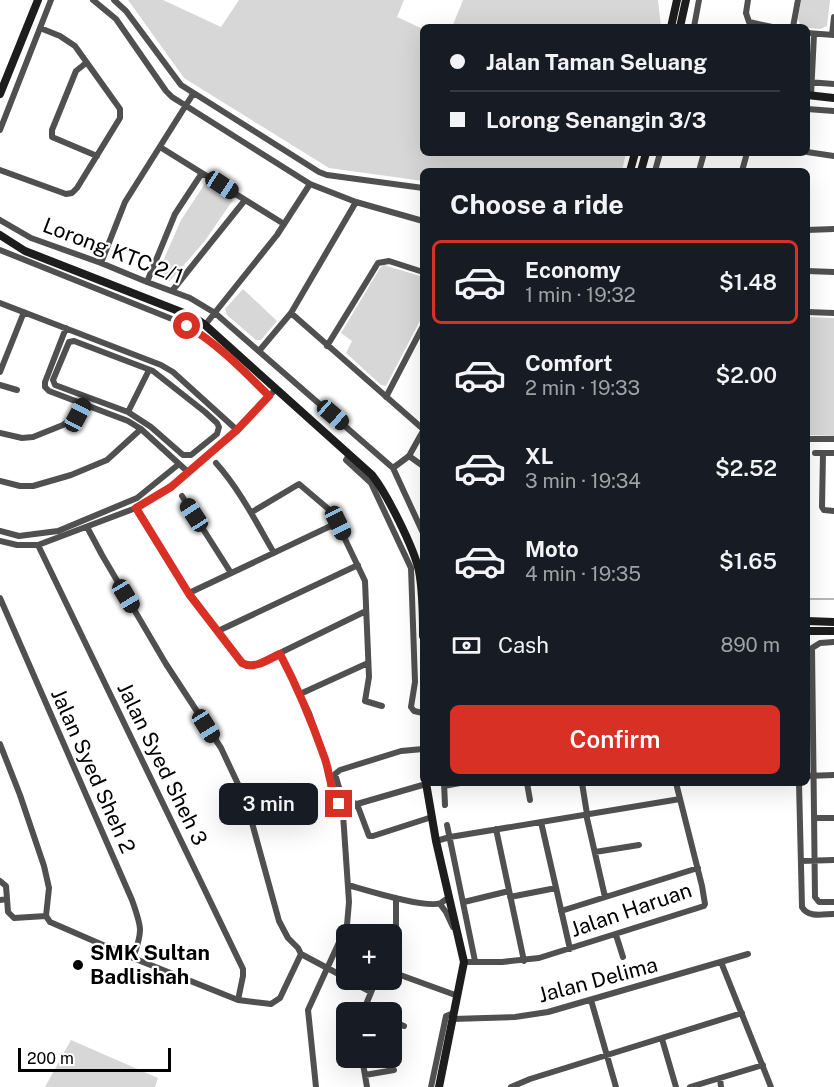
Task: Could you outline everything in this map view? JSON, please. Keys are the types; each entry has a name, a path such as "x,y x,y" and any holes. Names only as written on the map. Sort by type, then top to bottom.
{"street":[{"path":"0,93 38,0"},
{"path":"0,130 51,0"},
{"path":"93,0 116,19 166,91 186,105 310,184 356,201 420,220"},
{"path":"114,0 126,11 176,80 193,94 327,175 420,188"},
{"path":"671,24 677,0"},
{"path":"681,24 687,0"},
{"path":"695,24 699,0"},
{"path":"748,0 746,13 749,22 758,24"},
{"path":"794,24 798,0"},
{"path":"810,58 811,33 833,35 834,17"},
{"path":"0,170 66,194 72,193 121,114 120,109 75,46 60,36 40,28"},
{"path":"86,63 76,71 52,130 52,137 97,156"},
{"path":"810,83 834,84"},
{"path":"101,263 125,202 193,94"},
{"path":"810,95 834,98"},
{"path":"810,109 834,111"},
{"path":"160,147 284,224"},
{"path":"810,152 834,156"},
{"path":"147,282 175,214 202,172"},
{"path":"205,325 284,224 310,184"},
{"path":"172,291 244,200"},
{"path":"259,351 291,314 356,201"},
{"name":"Lorong KTC 2/1","path":"0,220 31,238 190,298 215,313 393,468"},
{"path":"810,230 834,229"},
{"path":"1,239 25,251 182,312 205,325 372,475 380,486 412,551 420,582"},
{"path":"0,250 192,328 249,375 269,396"},
{"path":"327,346 378,263 388,261 420,271"},
{"path":"810,271 834,272"},
{"path":"0,303 161,365 172,372 237,430"},
{"path":"0,372 24,312"},
{"path":"810,312 834,313"},
{"path":"291,314 420,427"},
{"path":"66,328 45,387 49,391 128,421 141,429 188,472"},
{"path":"386,397 420,332"},
{"path":"91,348 94,339"},
{"path":"69,342 91,348 149,370 168,381 219,427 217,434 191,455 183,455 151,427 128,412 53,382 69,342"},
{"path":"128,412 149,370"},
{"path":"0,385 17,390"},
{"path":"0,541 17,545 38,545 136,508 171,487 237,430 276,389"},
{"path":"71,399 74,392"},
{"path":"0,433 33,438 63,425 78,415 84,404"},
{"path":"205,412 210,406"},
{"path":"0,481 20,486 33,486 71,475 107,460 141,429"},
{"path":"420,436 409,456 393,468 420,526"},
{"path":"810,439 834,440"},
{"path":"165,451 170,444"},
{"path":"815,453 834,453"},
{"path":"823,453 822,507 824,510 834,510"},
{"path":"349,455 347,462 373,486 411,568 415,682 411,707 414,711 420,712"},
{"path":"409,456 420,464"},
{"path":"216,463 252,512 274,554"},
{"path":"0,531 19,536 58,531 137,498 179,464"},
{"path":"252,512 299,484 332,512 365,581 369,677 365,701 382,706"},
{"path":"182,496 231,573"},
{"path":"136,508 189,594 242,663 247,666 253,666 280,654 366,611"},
{"path":"189,594 338,523"},
{"path":"0,881 6,886 3,900 8,912 14,918 47,917 133,958 238,1000 271,1004 276,1002 300,954 279,921 246,801 220,748 166,664 87,527"},
{"name":"Jalan Syed Sheh 3","path":"38,545 243,969 238,1000"},
{"path":"218,631 357,565"},
{"name":"Jalan Syed Sheh 2","path":"0,598 132,900 141,925 141,937 133,958"},
{"path":"810,621 834,622"},
{"path":"810,631 834,631"},
{"path":"834,642 820,643 812,648 810,776 814,818 814,897 819,902 834,902"},
{"path":"280,654 300,694 329,772 332,791 343,814 348,885 347,926 308,1010 307,1017 316,1087"},
{"path":"300,694 368,663"},
{"path":"0,744 2,755 44,867 49,888 47,917"},
{"path":"357,804 345,801 340,794 336,772 401,752 420,749"},
{"path":"810,776 834,775"},
{"path":"343,814 357,804 420,785"},
{"path":"427,786 436,841 464,962 439,1087"},
{"path":"444,786 445,805"},
{"path":"528,786 530,800"},
{"path":"582,786 605,897"},
{"name":"Jalan Haruan","path":"464,962 524,961 570,949 705,905 677,786"},
{"path":"799,786 802,907 810,914 834,914"},
{"path":"436,841 680,799"},
{"path":"357,804 367,833 373,837 432,817"},
{"path":"814,818 834,818"},
{"path":"541,822 570,949"},
{"path":"447,825 475,961"},
{"path":"496,830 524,961"},
{"path":"595,852 639,845"},
{"path":"801,861 834,860"},
{"path":"561,911 698,868"},
{"path":"348,885 396,898 440,904 449,898"},
{"path":"464,902 556,888"},
{"path":"396,898 396,924"},
{"path":"440,904 461,945"},
{"path":"616,934 623,957"},
{"path":"300,954 336,972"},
{"name":"Jalan Delima","path":"453,1016 515,1017 548,1012 748,954"},
{"path":"721,962 771,1087"},
{"path":"402,976 458,996"},
{"path":"367,990 371,992 368,1002"},
{"path":"591,1000 616,1087"},
{"path":"511,1087 530,1079 742,1013"},
{"path":"430,1087 446,1016 453,1016"},
{"path":"662,1039 676,1087"},
{"path":"690,1087 763,1065"},
{"path":"364,1068 367,1087"},
{"path":"365,1075 394,1070"},
{"path":"720,1078 721,1087"}],"shaded area":[{"path":"128,0 163,0 221,27 239,0 404,0 397,17 420,28 420,156 625,156 623,168 420,168 420,181 329,168 184,78"},
{"path":"463,0 658,0 661,24 453,24"},
{"path":"801,0 830,0 827,26 820,29 810,28 810,24 800,24 798,19"},
{"path":"206,182 233,200 204,242 170,281 156,277 181,220"},
{"path":"384,265 420,276 420,321 386,386 381,385 346,353 352,341 341,333"},
{"path":"243,289 277,321 261,340 256,340 227,315 225,309"},
{"path":"810,317 834,318 834,436 810,435"},
{"path":"71,1040 158,1078 155,1087 45,1087"}],"waterway":[{"path":"810,599 834,599"}],"place":[{"name":"SMK Sultan Badlishah","path":"78,965"}],"route":[{"path":"187,326 198,331 249,375 269,396 237,430 171,487 136,508 189,594 242,663 253,666 280,654 309,712 329,772 333,795 339,804"}]}
